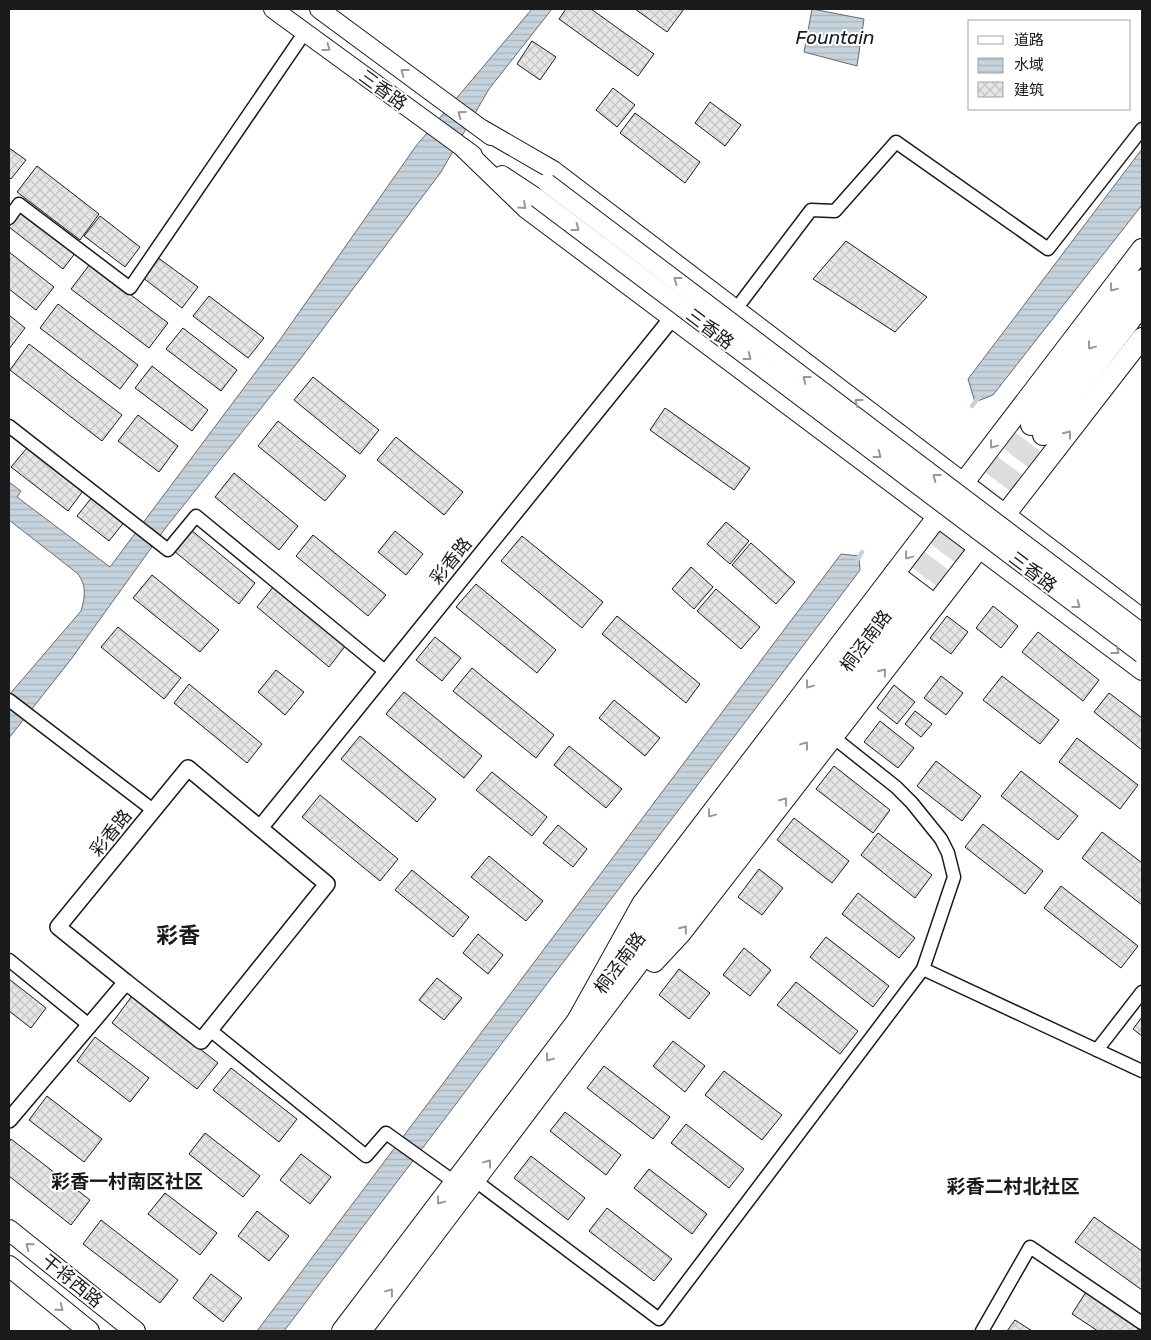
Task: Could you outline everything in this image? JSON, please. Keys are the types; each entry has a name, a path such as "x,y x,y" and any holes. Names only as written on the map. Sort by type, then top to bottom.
{"main road":[{"name":"三香路","path":"274,9 461,147 537,198 1142,654"},
{"name":"三香路","path":"319,9 480,128 547,183 1142,633"},
{"path":"480,128 553,170 1142,618"},
{"path":"461,147 526,210 1142,671"},
{"path":"584,1024 642,904 1142,249"},
{"path":"1142,280 1037,430 1142,305"},
{"path":"584,1024 681,933 1142,338"},
{"path":"1009,424 1051,456"},
{"path":"894,574 935,606"},
{"name":"桐泾南路","path":"342,1331 465,1181 584,1024 690,895 906,600"},
{"name":"桐泾南路","path":"361,1331 465,1181"},
{"name":"干将西路","path":"9,1230 135,1331"},
{"name":"干将西路","path":"9,1266 89,1331"}],"street":[{"path":"9,218 19,204 130,288 305,32"},
{"path":"736,309 811,210 835,211 896,142 1048,249 1142,129"},
{"name":"彩香路","path":"260,828 672,318"},
{"path":"9,426 168,550 196,516 386,672"},
{"path":"9,700 153,810"},
{"path":"210,1030 366,1156 386,1133 420,1158 465,1181 659,1319 923,969 954,877 948,853 941,839 928,822 896,787 833,737"},
{"name":"彩香路","path":"188,768 327,884 201,1041 58,927 153,810 188,768"},
{"path":"9,960 89,1025"},
{"path":"923,969 1142,1071"},
{"path":"9,1120 126,982"},
{"path":"1097,1050 1142,992"},
{"path":"982,1331 1030,1247 1142,1323"}],"water":[{"path":"532,9 552,9 489,89 441,172 298,362 167,526 72,658 9,738 9,695 81,611 84,587 77,573 9,520 9,482 21,491 17,497 110,567 279,341 416,146"},
{"name":"Fountain","path":"812,9 864,19 857,66 804,52"},
{"path":"1142,149 1142,205 993,395 975,402 968,379"},
{"path":"841,554 859,556 860,570 821,622 284,1331 257,1331"}],"building":[{"path":"566,9 591,9 654,54 638,76 559,19"},
{"path":"635,9 684,9 667,32"},
{"path":"532,41 556,57 540,80 517,64"},
{"path":"613,88 635,105 617,127 596,110"},
{"path":"710,102 741,125 725,146 695,123"},
{"path":"635,113 700,162 685,183 620,133"},
{"path":"9,148 26,160 11,179 9,177"},
{"path":"37,166 99,214 80,240 17,192"},
{"path":"19,209 76,252 63,269 9,227 9,222"},
{"path":"100,216 140,247 125,267 84,236"},
{"path":"846,241 927,297 895,332 813,279"},
{"path":"9,252 54,287 36,310 9,289"},
{"path":"157,257 198,287 182,308 142,277"},
{"path":"90,264 168,323 149,348 71,289"},
{"path":"209,296 264,338 248,358 193,316"},
{"path":"58,304 138,365 120,389 40,328"},
{"path":"9,315 25,328 9,349"},
{"path":"183,328 237,370 221,391 166,349"},
{"path":"29,344 122,415 102,441 10,370"},
{"path":"152,366 208,410 192,431 135,388"},
{"path":"313,377 379,430 360,454 294,400"},
{"path":"665,408 750,468 734,490 650,430"},
{"path":"138,415 178,446 159,472 118,441"},
{"path":"278,421 346,476 325,501 258,446"},
{"path":"396,437 463,492 444,515 377,460"},
{"path":"27,448 83,491 68,511 11,467"},
{"path":"234,473 298,526 279,550 215,497"},
{"path":"93,496 125,521 109,541 77,516"},
{"path":"726,522 749,541 730,564 707,544"},
{"path":"191,530 255,583 239,604 174,551"},
{"path":"395,531 423,554 406,575 378,552"},
{"path":"313,535 386,595 368,616 296,556"},
{"path":"522,536 603,602 582,628 501,561"},
{"path":"751,543 795,582 776,604 732,565"},
{"path":"691,567 713,587 694,609 672,589"},
{"path":"152,575 219,630 200,652 133,598"},
{"path":"476,584 556,650 537,673 456,607"},
{"path":"274,586 346,645 329,667 257,607"},
{"path":"716,589 760,627 741,649 697,611"},
{"path":"993,606 1018,626 1001,648 976,628"},
{"path":"617,616 700,684 686,703 602,634"},
{"path":"947,616 968,632 951,654 930,638"},
{"path":"118,627 181,678 164,699 101,647"},
{"path":"1038,632 1099,680 1083,701 1022,652"},
{"path":"435,637 461,658 442,681 416,660"},
{"path":"472,668 554,735 536,758 453,691"},
{"path":"276,670 304,692 285,715 258,692"},
{"path":"941,676 963,693 946,715 924,698"},
{"path":"1002,676 1059,720 1040,744 983,700"},
{"path":"189,684 262,744 247,763 174,703"},
{"path":"894,685 915,702 897,724 877,708"},
{"path":"404,692 482,756 464,778 386,714"},
{"path":"1109,693 1142,718 1142,750 1094,712"},
{"path":"614,700 660,738 645,756 599,718"},
{"path":"915,711 932,724 921,737 905,724"},
{"path":"880,721 914,748 898,768 864,742"},
{"path":"360,736 436,799 417,822 341,759"},
{"path":"1077,738 1138,785 1120,809 1059,762"},
{"path":"569,746 622,789 606,808 554,765"},
{"path":"936,761 981,796 962,821 917,786"},
{"path":"834,766 890,810 873,833 816,789"},
{"path":"1021,771 1078,816 1058,840 1001,796"},
{"path":"492,772 547,817 532,836 476,790"},
{"path":"320,795 398,859 380,881 302,817"},
{"path":"794,818 849,861 832,883 777,840"},
{"path":"983,824 1043,871 1025,894 965,847"},
{"path":"558,825 587,849 573,867 543,843"},
{"path":"1102,832 1142,863 1142,905 1082,858"},
{"path":"878,833 932,875 915,898 861,855"},
{"path":"489,856 543,901 526,921 471,877"},
{"path":"759,869 783,888 762,915 738,897"},
{"path":"412,870 469,917 453,937 395,890"},
{"path":"1061,886 1138,946 1121,968 1044,908"},
{"path":"858,893 915,938 899,958 842,914"},
{"path":"478,934 503,955 488,974 463,953"},
{"path":"826,937 889,986 873,1007 810,957"},
{"path":"744,948 771,970 750,996 723,975"},
{"path":"679,969 710,993 689,1019 659,995"},
{"path":"437,978 462,998 444,1020 419,1000"},
{"path":"9,979 46,1008 31,1028 9,1011"},
{"path":"796,982 858,1031 840,1054 777,1005"},
{"path":"132,996 218,1063 197,1089 112,1023"},
{"path":"1142,1017 1142,1036 1133,1029"},
{"path":"95,1037 149,1078 130,1102 77,1061"},
{"path":"673,1041 705,1066 685,1092 653,1066"},
{"path":"604,1066 670,1117 653,1139 587,1088"},
{"path":"231,1068 297,1119 279,1142 213,1090"},
{"path":"724,1071 782,1115 762,1140 705,1095"},
{"path":"47,1096 102,1139 84,1162 29,1120"},
{"path":"565,1112 621,1155 606,1175 550,1131"},
{"path":"686,1124 744,1169 729,1188 671,1143"},
{"path":"205,1133 260,1176 243,1197 189,1154"},
{"path":"11,1139 90,1200 71,1225 9,1176 9,1142"},
{"path":"301,1154 331,1177 310,1204 280,1180"},
{"path":"531,1156 585,1198 568,1220 514,1178"},
{"path":"649,1169 707,1214 692,1234 634,1188"},
{"path":"165,1193 217,1233 200,1255 148,1214"},
{"path":"607,1208 672,1259 654,1281 589,1231"},
{"path":"257,1211 289,1236 269,1261 238,1236"},
{"path":"1094,1217 1142,1251 1142,1290 1075,1242"},
{"path":"101,1220 178,1280 160,1303 83,1244"},
{"path":"211,1274 242,1298 223,1322 193,1298"},
{"path":"1086,1292 1139,1328 1137,1331 1098,1331 1072,1314"},
{"path":"1015,1320 1032,1331 1007,1331"}],"waterway":[{"path":"972,406 979,397"},
{"path":"857,560 862,552"}],"tunnel":[{"path":"900,596 1031,425"},
{"path":"912,605 1043,435"}],"district":[{"name":"彩香","path":"178,935"},
{"name":"彩香一村南区社区","path":"127,1181"},
{"name":"彩香二村北社区","path":"1013,1186"}]}
